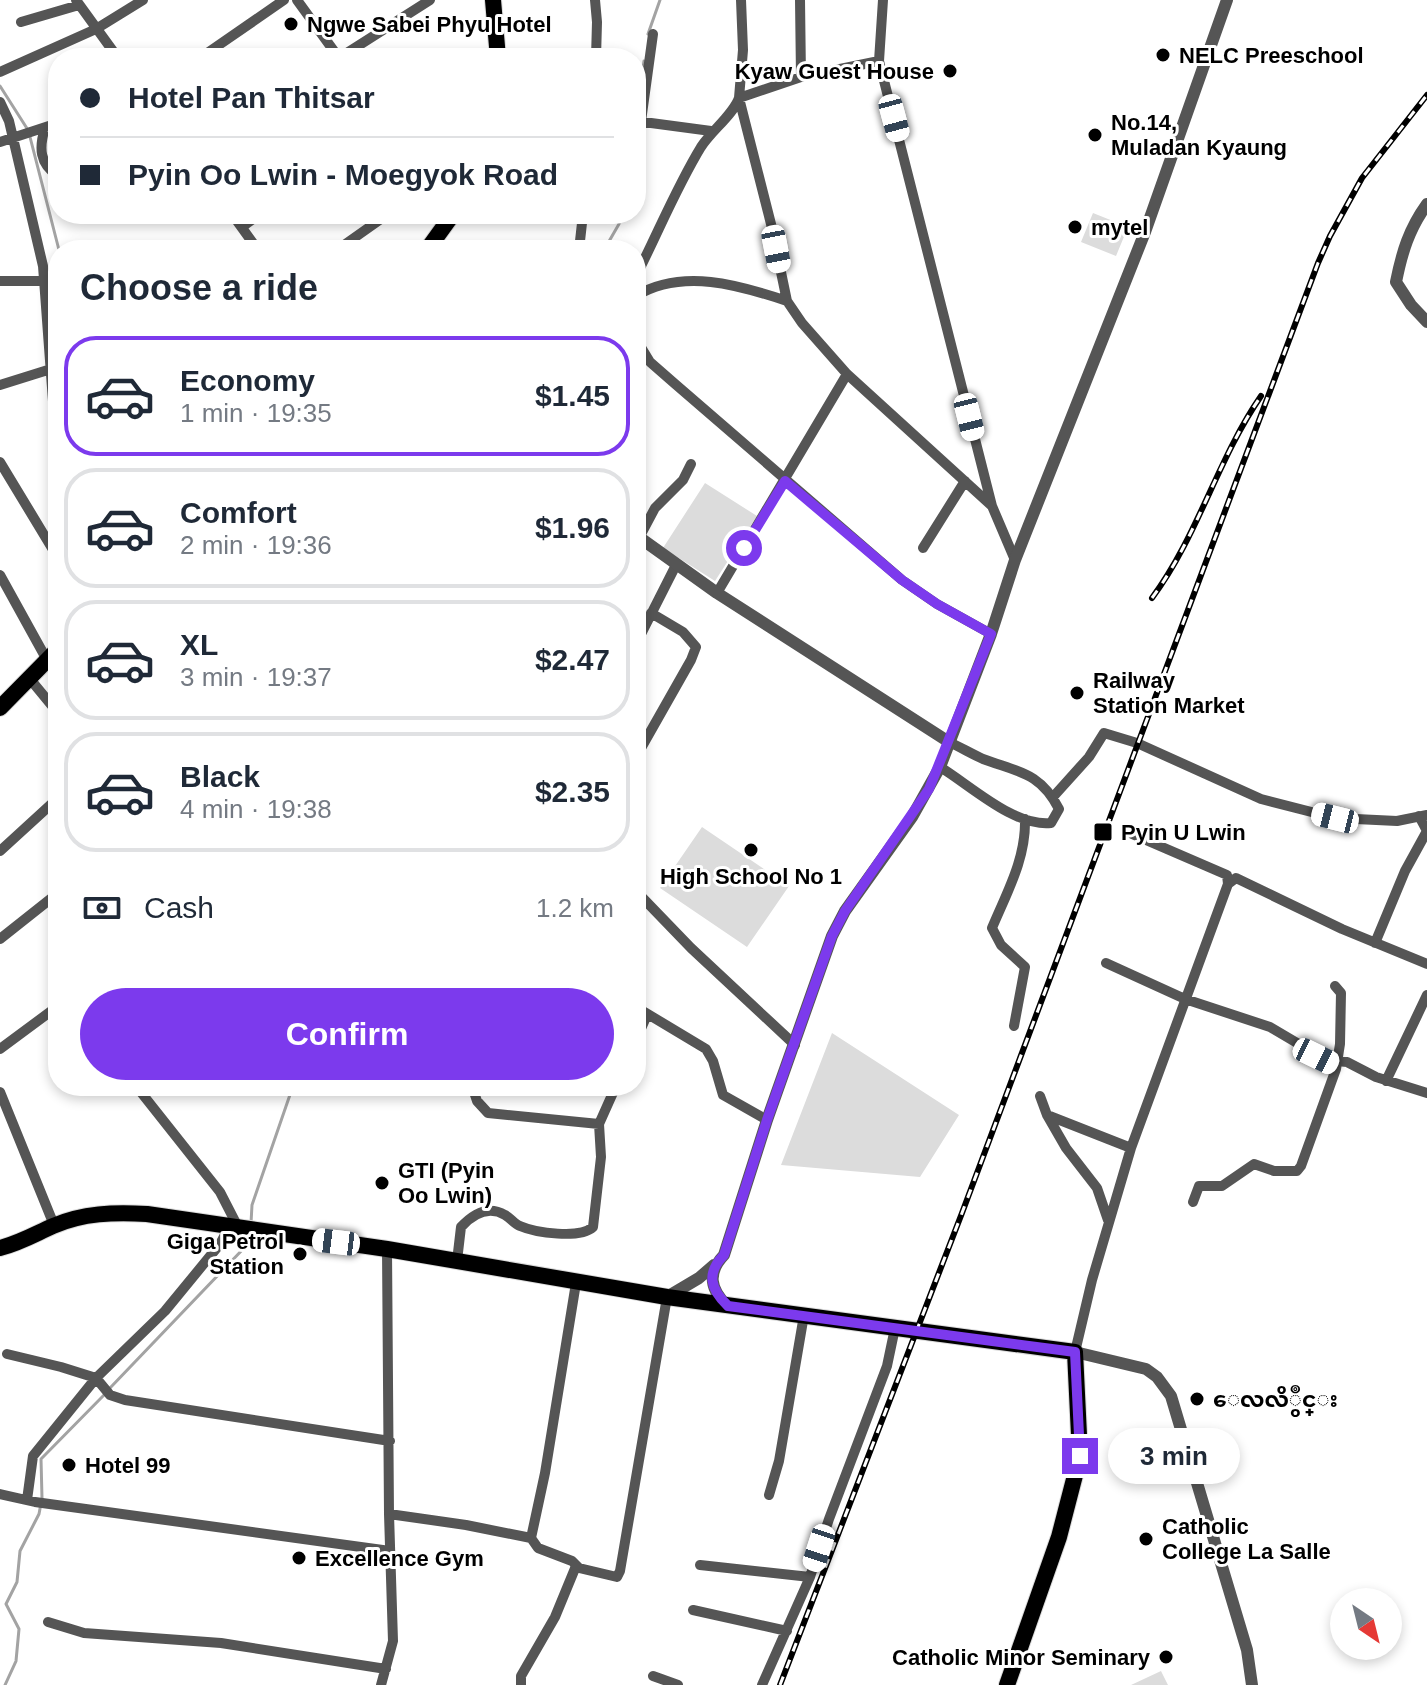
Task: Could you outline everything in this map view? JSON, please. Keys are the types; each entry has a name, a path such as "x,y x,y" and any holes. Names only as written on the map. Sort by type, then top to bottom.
{"main road":[{"path":"493,0 496,48"},
{"path":"0,708 48,659"},
{"path":"0,1248 17,1244 54,1225 111,1212 387,1249 728,1306 1075,1352 1080,1456 1059,1537 1007,1685"}],"street":[{"path":"54,48 96,29 143,0"},
{"path":"214,48 284,0"},
{"path":"297,0 332,48"},
{"path":"355,48 430,0"},
{"path":"595,0 596,48"},
{"path":"646,255 681,180 711,131 736,107 743,50 741,0"},
{"path":"800,0 801,77"},
{"path":"883,0 879,61 992,506 1015,560"},
{"path":"389,1514 531,1538 538,1548 572,1561 576,1566 617,1577 667,1297 699,1278 724,1255 767,1120 832,936 845,911 912,817 940,767 991,634 1015,560 1145,232 1227,0"},
{"path":"21,22 77,2 110,48"},
{"path":"646,75 653,34"},
{"path":"0,72 48,50"},
{"path":"739,98 801,77 879,61"},
{"path":"739,98 787,301 847,374 992,506"},
{"path":"0,102 16,137 45,281 48,325"},
{"path":"646,123 711,131"},
{"path":"0,142 48,127"},
{"path":"41,129 41,154 48,167"},
{"path":"1427,204 1413,224 1401,253 1396,282 1427,322"},
{"path":"240,224 251,240"},
{"path":"242,227 246,224"},
{"path":"351,240 374,224"},
{"path":"0,281 45,281"},
{"path":"646,290 689,281 738,285 787,301"},
{"path":"646,355 785,481 902,580 991,634"},
{"path":"0,385 48,370"},
{"path":"717,593 847,374"},
{"path":"0,462 48,541"},
{"path":"646,523 655,508 683,480 691,464"},
{"path":"923,548 965,481"},
{"path":"646,542 717,593 949,742 1032,777 1053,797 1059,809 1051,823 1038,824 988,800 940,767"},
{"path":"646,623 676,565"},
{"path":"0,575 48,647"},
{"path":"646,739 696,647 683,632 651,613"},
{"path":"30,679 48,701"},
{"path":"1053,797 1089,757 1104,733 1137,743 1261,799 1335,818 1397,821 1423,816 1427,831 1405,871 1375,943"},
{"path":"0,851 48,807"},
{"path":"1014,1026 1025,967 1001,945 992,928 1022,855 1025,819"},
{"path":"1132,834 1227,875 1228,884 1131,1148 1108,1222 1075,1352 1146,1369 1157,1377 1171,1396 1247,1650 1252,1685"},
{"path":"1228,884 1236,878 1427,964"},
{"path":"0,939 48,901"},
{"path":"646,901 795,1045"},
{"path":"1106,963 1185,999 1270,1027 1331,1063 1347,1062 1386,1081 1427,1093"},
{"path":"1193,1202 1199,1186 1222,1186 1254,1164 1274,1171 1297,1171 1337,1061 1341,993 1335,986"},
{"path":"1386,1081 1427,995"},
{"path":"0,1049 48,1013"},
{"path":"647,1015 706,1049 713,1061 723,1095 767,1120"},
{"path":"0,1092 54,1225"},
{"path":"31,1501 33,1456 103,1387 220,1244 241,1228 220,1192 144,1096"},
{"path":"475,1096 488,1113 599,1124"},
{"path":"457,1261 461,1227 482,1211 507,1215 521,1227 575,1236 593,1227 601,1157 599,1124 612,1096"},
{"path":"1040,1096 1066,1148 1097,1188 1108,1222"},
{"path":"1047,1115 1131,1148"},
{"path":"381,1685 393,1641 387,1249"},
{"path":"714,1265 712,1279 717,1296 728,1306"},
{"path":"531,1538 545,1473 576,1283"},
{"path":"769,1495 779,1461 804,1315"},
{"path":"762,1685 810,1577 887,1366 895,1328"},
{"path":"7,1354 61,1367 125,1400 390,1441"},
{"path":"0,1494 48,1504 390,1551"},
{"path":"700,1565 810,1577"},
{"path":"521,1685 521,1676 555,1617 576,1566"},
{"path":"693,1610 787,1631"},
{"path":"48,1622 84,1633 221,1643 386,1669"},
{"path":"653,1676 678,1685"}],"shaded area":[{"path":"1093,213 1128,227 1116,256 1081,242"},
{"path":"705,483 757,516 715,581 663,548"},
{"path":"702,827 789,886 747,947 660,888"},
{"path":"832,1033 959,1115 920,1177 781,1165"},
{"path":"1161,1671 1168,1685 1131,1685"}],"waterway":[{"path":"648,34 660,0"},
{"path":"0,86 28,130"},
{"path":"30,137 48,207"},
{"path":"52,224 56,240"},
{"path":"610,240 619,224"},
{"path":"251,1223 252,1205 290,1096"},
{"path":"110,1388 245,1247 248,1234"},
{"path":"5,1685 16,1661 19,1629 6,1604 17,1582 20,1551 39,1514 42,1498 41,1459 105,1394"}],"railway":[{"path":"780,1685 962,1213 1318,263 1362,178 1427,95"},
{"path":"1152,598 1182,549 1232,446 1261,396"}],"place":[{"name":"Ngwe Sabei Phyu Hotel","path":"291,24"},
{"name":"NELC Preeschool","path":"1163,55"},
{"name":"Kyaw Guest House","path":"950,71"},
{"name":"No.14, Muladan Kyaung","path":"1095,135"},
{"name":"mytel","path":"1075,227"},
{"name":"Railway Station Market","path":"1077,693"},
{"name":"Pyin U Lwin","path":"1103,832"},
{"name":"High School No 1","path":"751,850"},
{"name":"GTI (Pyin Oo Lwin)","path":"382,1183"},
{"name":"Giga Petrol Station","path":"300,1254"},
{"name":"ေလလိွဳင္း","path":"1197,1399"},
{"name":"Hotel 99","path":"69,1465"},
{"name":"Catholic College La Salle","path":"1146,1539"},
{"name":"Excellence Gym","path":"299,1558"},
{"name":"Catholic Minor Seminary","path":"1166,1657"}],"route":[{"path":"744,548 785,481 902,580 991,634 929,789 845,911 832,936 767,1120 724,1255 714,1265 712,1279 717,1296 728,1306 1075,1352 1080,1456"}]}
